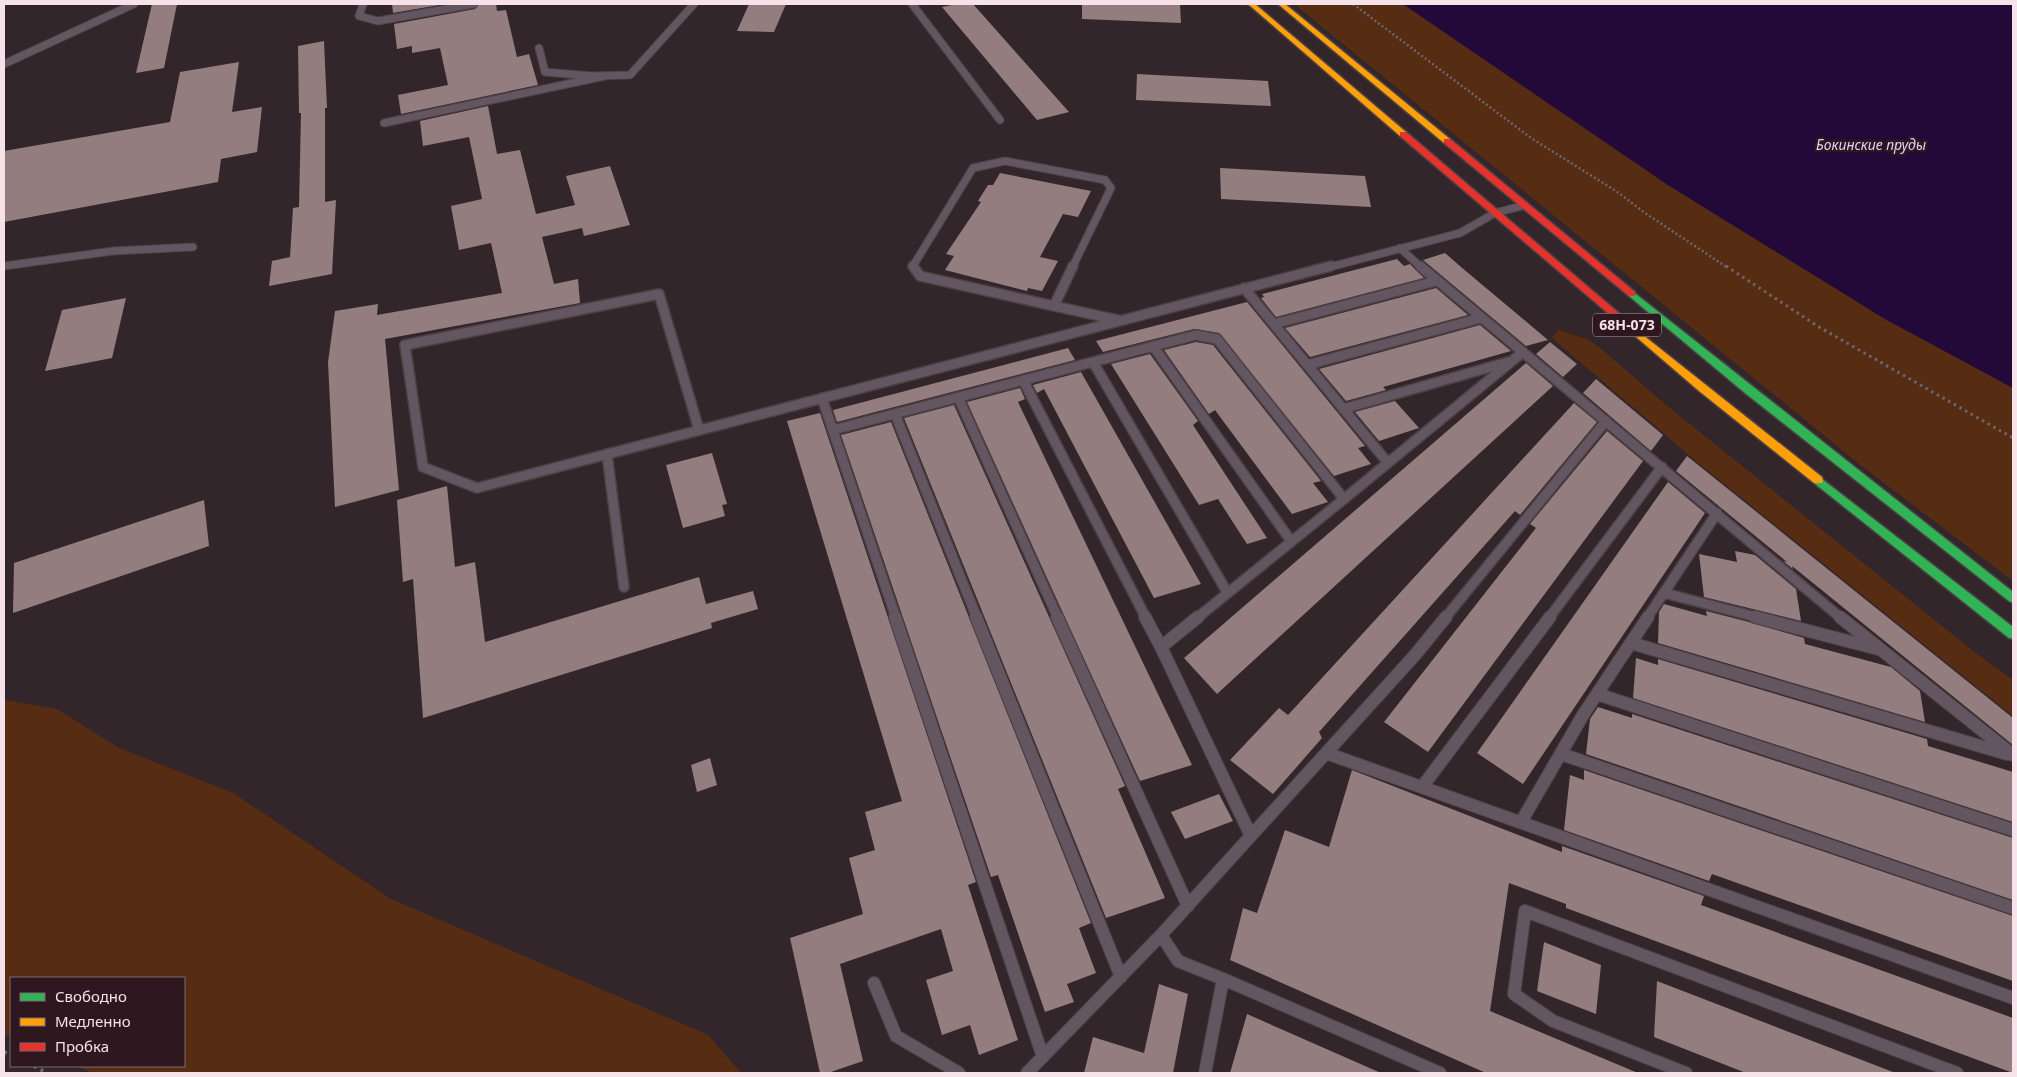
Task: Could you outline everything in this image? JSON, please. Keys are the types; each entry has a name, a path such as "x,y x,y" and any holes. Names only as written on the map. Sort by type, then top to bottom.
{"main road":[{"name":"68Н-073","path":"1250,4 1703,389 2013,634"},
{"name":"68Н-073","path":"1281,4 1749,390 2013,598"}],"lane":[{"path":"4,64 134,4"},
{"path":"363,4 359,16 378,21 474,4"},
{"path":"539,48 545,72 605,76 630,75 694,4"},
{"path":"915,4 912,4 1000,120"},
{"path":"384,123 605,76"},
{"path":"1052,307 1111,188 1104,180 1005,161 973,168 913,266 920,276 1052,307 1120,320"},
{"path":"699,430 659,294 405,345 423,467 477,488 1460,233 1495,213 1524,205"},
{"path":"4,266 113,251 192,247"},
{"path":"1400,248 1436,281 1882,650 2013,755 1631,643"},
{"path":"1274,324 1436,281"},
{"path":"1244,288 1388,463"},
{"path":"1307,365 1481,318"},
{"path":"833,430 1196,335 1217,340 1344,499"},
{"path":"1153,346 1291,541"},
{"path":"1161,647 1523,352"},
{"path":"1343,409 1512,361"},
{"path":"1093,362 1227,592"},
{"path":"1024,380 1161,647 1252,836"},
{"path":"822,398 1043,1057"},
{"path":"958,398 1188,906"},
{"path":"895,414 1121,977"},
{"path":"1027,1073 1188,906 1415,655 1606,420"},
{"path":"607,454 624,587"},
{"path":"1422,787 1662,468"},
{"path":"1521,822 1597,694 1717,513"},
{"path":"1664,593 1882,650"},
{"path":"1597,694 2013,830"},
{"path":"1326,753 2013,998"},
{"path":"1561,754 2013,908"},
{"path":"1686,1073 1553,1021 1514,994 1525,911 1957,1073"},
{"path":"1161,935 1178,961 1440,1073"},
{"path":"1205,1073 1223,979"},
{"path":"874,983 896,1036 959,1073"}],"path":[{"path":"1353,4 1531,138 1616,191 1645,213 1730,270 1860,351 2013,438"},
{"path":"36,1067 47,1073"}],"shaded area":[{"path":"1294,4 1403,4 1668,185 1885,319 2013,388 2013,581 1863,467"},
{"path":"1558,330 1587,339 1599,347 1666,405 1977,654 2013,680 2013,716 1703,467 1552,338"},
{"path":"4,700 57,709 119,748 233,793 391,899 708,1035 741,1073 93,1073 78,1067 185,1067 185,977 10,977 10,1037 4,1034"}],"water":[{"name":"Бокинские пруды","path":"1403,4 2013,4 2013,388 1885,319 1668,185"}],"building":[{"path":"152,4 177,4 164,68 136,73"},
{"path":"392,4 445,4 393,13"},
{"path":"479,4 496,4 497,11 506,10 517,57 529,54 538,85 401,114 398,95 448,85 440,48 412,53 412,46 397,49 394,24 475,9"},
{"path":"749,4 786,4 774,32 737,31"},
{"path":"957,4 973,4 1069,112 1037,120 942,7"},
{"path":"1082,4 1180,4 1181,23 1082,19"},
{"path":"324,41 327,108 325,108 325,202 336,200 332,274 269,286 272,261 290,257 293,208 299,207 301,113 299,113 298,46"},
{"path":"239,62 232,112 262,107 257,152 221,159 218,182 4,222 4,151 170,122 180,72"},
{"path":"1137,74 1268,81 1271,106 1136,100"},
{"path":"488,106 497,154 520,150 536,214 575,205 566,176 610,166 630,225 584,236 582,228 542,237 554,284 578,279 580,303 385,339 399,490 335,507 328,362 335,311 378,304 377,315 502,293 491,243 459,250 451,206 482,199 469,137 423,146 420,121"},
{"path":"1220,168 1365,176 1371,207 1221,199"},
{"path":"1000,173 1091,191 1078,217 1063,214 1040,257 1058,261 1042,291 1028,288 1027,291 945,270 954,256 946,254 981,202 978,201 988,185 993,185"},
{"path":"1445,253 1548,340 1526,346 1423,260"},
{"path":"1397,259 1404,266 1410,264 1424,278 1276,317 1261,298 1264,297 1262,294"},
{"path":"1436,288 1468,315 1310,357 1285,328"},
{"path":"126,298 112,358 45,371 62,310"},
{"path":"1247,302 1365,446 1358,448 1371,464 1334,476 1219,333 1194,329 1103,352 1096,341"},
{"path":"1480,325 1511,351 1383,387 1386,390 1346,401 1319,369"},
{"path":"1196,342 1213,345 1321,481 1313,483 1328,502 1292,514 1215,410 1209,414 1164,350"},
{"path":"1550,342 1577,364 1563,377 1536,354"},
{"path":"1068,348 1075,360 837,422 833,410"},
{"path":"1150,354 1198,421 1193,425 1267,538 1247,544 1218,499 1199,505 1111,364"},
{"path":"1526,363 1553,386 1217,694 1184,658"},
{"path":"1081,372 1201,584 1154,598 1044,389 1037,393 1033,385"},
{"path":"1596,379 1663,435 1651,451 1583,393"},
{"path":"1020,388 1025,399 1018,402 1192,765 1140,781 967,402"},
{"path":"1395,401 1419,428 1379,441 1355,412"},
{"path":"1574,403 1597,422 1520,515 1515,511 1319,732 1322,738 1273,794 1230,760 1279,708 1288,715"},
{"path":"954,405 1125,786 1118,789 1165,898 1106,918 904,418"},
{"path":"820,413 976,882 968,885 1018,1040 979,1055 970,1025 942,1035 926,980 953,971 941,929 840,964 863,1061 828,1073 820,1073 790,938 863,914 849,858 875,850 865,812 902,801 787,421"},
{"path":"891,422 1091,923 1079,928 1096,973 1067,984 1074,1002 1045,1012 998,875 991,877 841,435"},
{"path":"1607,431 1643,461 1428,752 1384,722 1536,528 1530,524"},
{"path":"712,453 727,504 722,505 725,516 683,528 666,465"},
{"path":"1687,456 2013,718 2013,745 1792,566 1793,569 1783,561 1787,562 1676,471"},
{"path":"1668,482 1705,513 1523,784 1477,753"},
{"path":"447,486 455,567 475,562 485,642 699,577 706,604 753,591 758,609 711,623 712,628 423,718 413,579 403,582 397,500"},
{"path":"204,500 209,546 13,613 14,563"},
{"path":"1735,551 1755,555 1796,589 1801,621 1704,597 1699,554 1737,562"},
{"path":"1664,604 1707,616 1706,611 1749,622 1804,638 1805,644 1891,667 1920,691 1925,722 1658,643 1659,612"},
{"path":"1636,658 1658,665 1658,659 1927,739 1928,746 2013,772 2013,822 1633,698"},
{"path":"1598,707 1632,718 1632,714 2013,838 2013,900 1586,754 1590,719"},
{"path":"710,758 717,785 697,792 691,765"},
{"path":"1352,770 1562,852 1562,846 1704,896 1701,905 2013,1018 2013,1073 1566,908 1566,904 1509,883 1490,1011 1638,1073 1486,1073 1230,960 1243,908 1257,913 1285,830 1329,847"},
{"path":"1584,770 2013,916 2013,981 1712,874 1709,881 1564,830 1570,775 1584,780"},
{"path":"1219,794 1233,821 1185,839 1171,812"},
{"path":"1544,942 1601,965 1596,1014 1537,991"},
{"path":"1657,981 1893,1072 1746,1073 1654,1037"},
{"path":"1159,984 1188,994 1173,1073 1084,1073 1093,1037 1144,1053"},
{"path":"1247,1014 1381,1073 1230,1073"}],"traffic: fast":[{"path":"1632,294 1749,390 2013,598"},
{"path":"1818,480 2013,634"}],"traffic: slow":[{"path":"1251,4 1403,134"},
{"path":"1281,4 1447,141"},
{"path":"1638,334 1703,389 1818,480"}],"traffic: jam":[{"path":"1403,134 1638,334"},
{"path":"1447,141 1632,294"}]}
